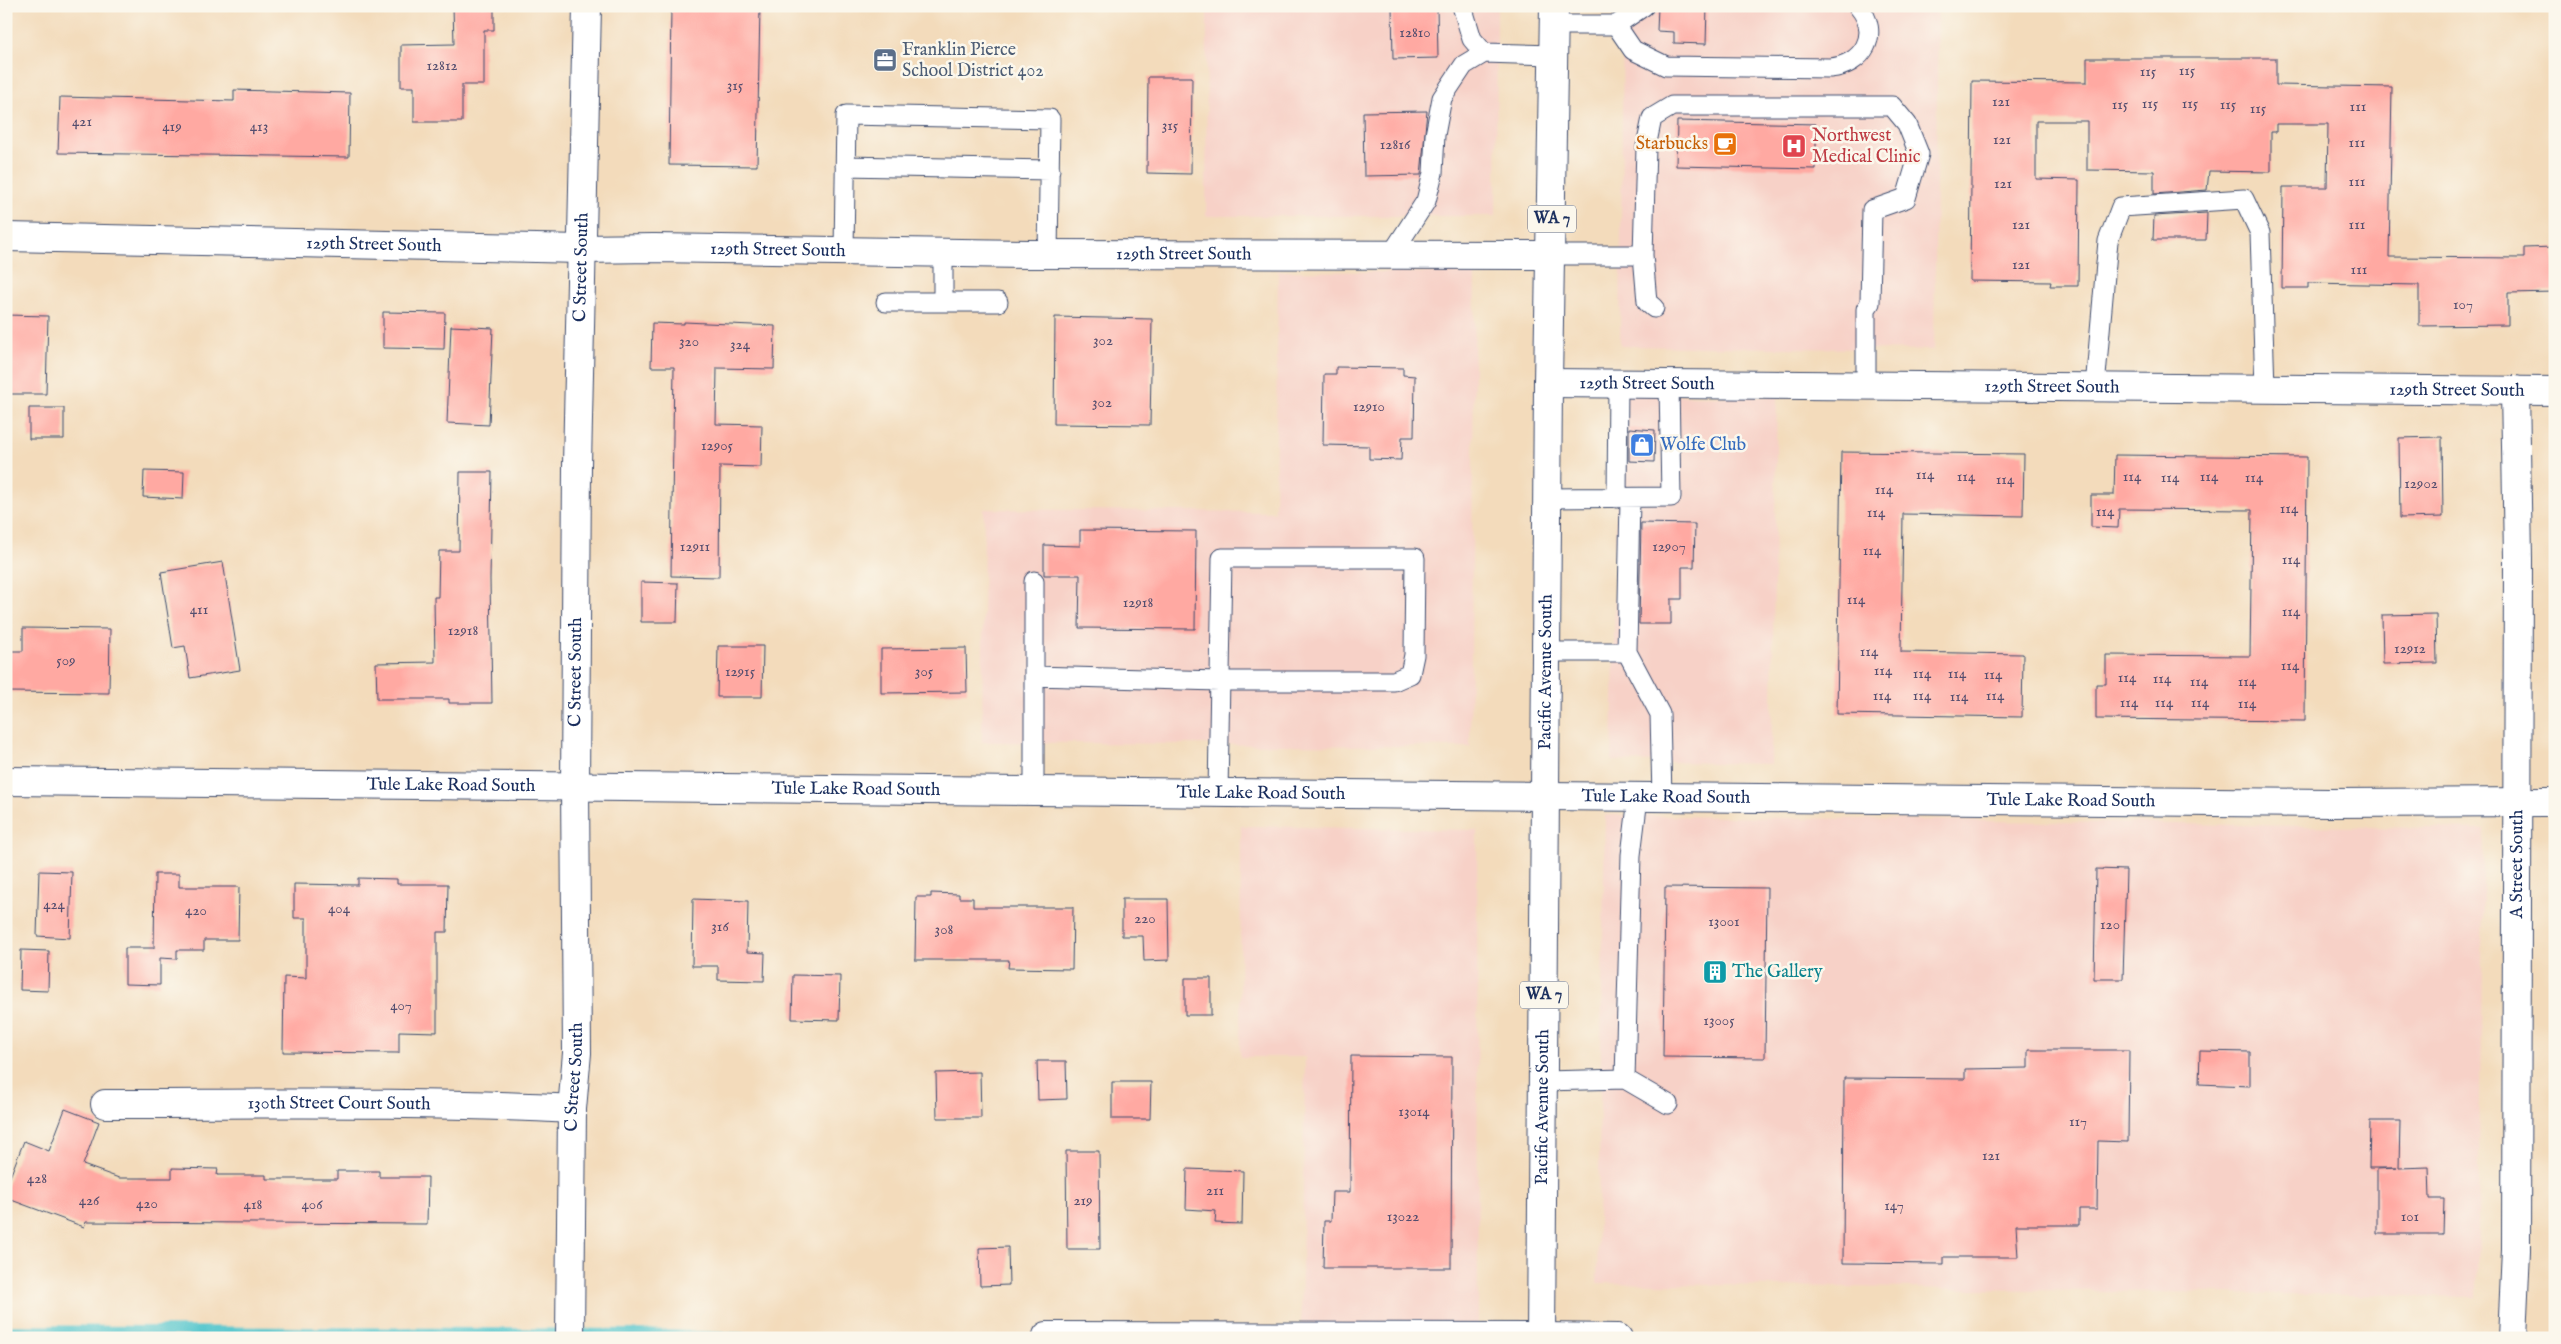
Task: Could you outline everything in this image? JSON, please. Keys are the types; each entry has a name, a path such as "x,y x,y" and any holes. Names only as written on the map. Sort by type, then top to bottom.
{"street":[{"name":"C Street South","path":"570,1338 572,1109 577,1053 575,787 581,249 587,6"},
{"name":"Pacific Avenue South","path":"1541,1337 1548,383 1554,16"},
{"name":"129th Street South","path":"6,237 581,249 1048,254 1551,255"},
{"name":"129th Street South","path":"1548,383 2555,391"},
{"name":"A Street South","path":"2512,1338 2516,1240 2518,558 2515,390"},
{"name":"Tule Lake Road South","path":"6,781 1034,790 1218,794 1650,798 2329,803 2555,802"},
{"name":"130th Street Court South","path":"105,1104 354,1103 502,1105 572,1109"},
{"path":"1047,1336 1618,1338"}],"lane":[{"path":"1462,6 1472,38 1484,53"},
{"path":"1554,16 1616,25 1644,6"},
{"path":"1616,25 1633,50 1666,66 1842,67 1854,62 1868,42 1868,20 1858,6"},
{"path":"1391,255 1426,201 1433,173 1435,135 1442,98 1464,65 1484,53 1554,55"},
{"path":"1654,308 1647,302 1644,255 1646,147 1652,118 1672,106 1892,106 1907,124 1919,154 1906,198 1872,210 1870,303 1866,309 1866,385"},
{"path":"844,252 846,115 1050,119 1048,254"},
{"path":"845,166 1050,170"},
{"path":"2095,387 2108,241 2122,207 2244,200 2260,233 2265,388"},
{"path":"943,252 943,302"},
{"path":"1551,255 1644,255"},
{"path":"886,302 998,302"},
{"path":"1618,383 1624,498 1627,652 1660,714 1650,798 1631,855 1625,1079"},
{"path":"1548,498 1671,497 1669,384"},
{"path":"1034,676 1219,681 1394,681 1410,674 1414,655 1415,558 1222,558 1219,681 1218,794"},
{"path":"1034,581 1034,790"},
{"path":"1547,652 1627,652"},
{"path":"1544,1081 1625,1079 1668,1104"}],"shaded area":[{"path":"1207,6 1497,6 1496,216 1206,216"},
{"path":"1623,6 1938,6 1934,350 1620,346"},
{"path":"1278,271 1475,273 1470,747 982,742 984,509 1275,512"},
{"path":"1618,395 1777,397 1771,764 1612,761"},
{"path":"1605,815 2484,829 2477,1297 1597,1283"},
{"path":"1241,826 1477,830 1478,1338 1301,1338 1305,1057 1240,1057"}],"building":[{"path":"453,6 494,6 494,30 484,30 484,85 462,85 462,122 414,122 414,87 401,87 401,45 454,44"},
{"path":"671,6 760,6 757,166 669,165"},
{"path":"1392,6 1437,6 1438,58 1393,59"},
{"path":"1707,6 1706,44 1674,43 1674,32 1657,31 1658,7"},
{"path":"2087,58 2276,58 2276,85 2392,87 2389,257 2524,258 2524,248 2555,247 2555,292 2508,293 2508,325 2419,326 2419,285 2308,283 2308,288 2282,288 2283,187 2327,187 2328,124 2276,124 2276,132 2271,132 2271,172 2209,171 2207,190 2154,194 2154,171 2087,170 2087,121 2036,121 2036,179 2079,180 2078,286 2050,286 2051,282 1970,281 1972,81 2087,82"},
{"path":"1148,77 1192,77 1191,174 1147,173"},
{"path":"234,90 350,93 349,157 58,153 60,97 234,101"},
{"path":"1427,111 1421,175 1364,176 1363,112"},
{"name":"Starbucks","path":"1677,121 1816,124 1816,169 1676,166"},
{"path":"2207,213 2206,240 2153,240 2154,216"},
{"path":"383,312 445,313 444,349 383,348"},
{"path":"6,315 48,316 46,394 6,394"},
{"path":"1055,317 1152,319 1150,425 1054,424"},
{"path":"684,322 775,326 774,369 717,368 716,424 762,425 761,467 720,466 719,577 671,576 674,367 651,367 652,323 684,324"},
{"path":"451,326 493,328 489,425 447,423"},
{"path":"1336,367 1403,368 1403,375 1415,376 1414,437 1402,437 1401,460 1369,459 1369,446 1323,445 1324,374 1336,374"},
{"path":"29,408 64,408 64,439 29,439"},
{"name":"Wolfe Club","path":"1629,428 1655,430 1654,462 1629,461"},
{"path":"2442,437 2443,517 2400,518 2399,438"},
{"path":"1841,452 2024,454 2023,516 1903,514 1901,652 2023,654 2022,717 1837,714"},
{"path":"2115,455 2307,457 2305,721 2096,719 2096,684 2106,684 2106,655 2250,656 2252,510 2119,509 2118,528 2091,527 2091,495 2114,495"},
{"path":"144,471 184,472 183,499 143,497"},
{"path":"460,472 492,472 490,579 492,703 449,703 449,699 377,699 376,663 435,662 434,597 438,597 439,551 459,551"},
{"path":"1641,523 1695,524 1694,567 1682,567 1682,599 1671,599 1671,624 1639,624"},
{"path":"1080,530 1196,531 1195,629 1079,628 1080,575 1044,575 1044,545 1080,546"},
{"path":"223,562 240,670 190,678 185,646 173,648 161,572"},
{"path":"641,582 678,583 677,622 641,622"},
{"path":"2436,614 2437,663 2383,664 2382,615"},
{"path":"23,628 110,629 109,693 6,692 6,651 23,651"},
{"path":"718,646 763,646 762,697 717,697"},
{"path":"966,648 967,692 881,693 881,649"},
{"path":"2096,869 2126,870 2123,979 2094,979"},
{"path":"39,871 72,872 70,938 37,936"},
{"path":"155,874 179,874 179,887 239,887 238,940 204,940 204,950 177,950 177,959 160,958 160,985 125,984 125,948 154,948"},
{"path":"358,878 397,879 397,884 448,884 447,932 437,932 437,1032 399,1031 399,1053 283,1052 284,977 306,978 306,918 294,918 294,884 358,885"},
{"name":"The Gallery","path":"1665,887 1767,888 1765,1058 1663,1057"},
{"path":"931,893 959,894 959,898 973,898 973,907 1073,907 1072,969 1008,968 1009,960 915,960 916,897 931,897"},
{"path":"693,899 748,901 747,952 765,953 764,981 718,980 718,966 692,966"},
{"path":"1122,899 1168,899 1169,960 1144,961 1143,936 1122,936"},
{"path":"21,950 49,951 48,991 20,990"},
{"path":"793,975 840,976 839,1020 792,1019"},
{"path":"1185,978 1211,978 1211,1015 1185,1015"},
{"path":"2028,1050 2129,1050 2128,1142 2098,1141 2097,1209 2079,1209 2079,1225 2016,1225 2018,1257 1944,1257 1944,1264 1843,1263 1844,1078 1965,1079 1965,1069 2028,1068"},
{"path":"2200,1051 2250,1052 2250,1086 2199,1084"},
{"path":"1351,1056 1452,1057 1451,1268 1323,1268 1324,1221 1331,1221 1332,1192 1350,1192"},
{"path":"1037,1061 1066,1061 1067,1099 1038,1100"},
{"path":"980,1072 981,1118 937,1118 936,1073"},
{"path":"1112,1082 1151,1082 1150,1119 1112,1119"},
{"path":"65,1109 99,1122 83,1165 119,1178 172,1178 172,1168 218,1169 217,1175 266,1175 266,1179 337,1179 337,1171 379,1171 379,1177 428,1177 427,1224 86,1222 84,1227 6,1198 6,1187 24,1141 49,1151"},
{"path":"2370,1121 2400,1121 2399,1168 2429,1167 2430,1199 2444,1199 2443,1234 2377,1234 2377,1169 2397,1168 2369,1168"},
{"path":"1066,1151 1099,1151 1100,1249 1067,1249"},
{"path":"1187,1169 1243,1171 1242,1224 1215,1223 1216,1211 1186,1209"},
{"path":"1008,1247 1009,1285 980,1286 979,1248"}],"waterway":[{"path":"6,1330 639,1334 750,1338"}],"place":[{"name":"Franklin Pierce School District 402","path":"885,60"},
{"name":"Starbucks","path":"1725,144"},
{"name":"Northwest Medical Clinic","path":"1794,146"},
{"name":"Wolfe Club","path":"1642,445"},
{"name":"The Gallery","path":"1715,972"}]}
